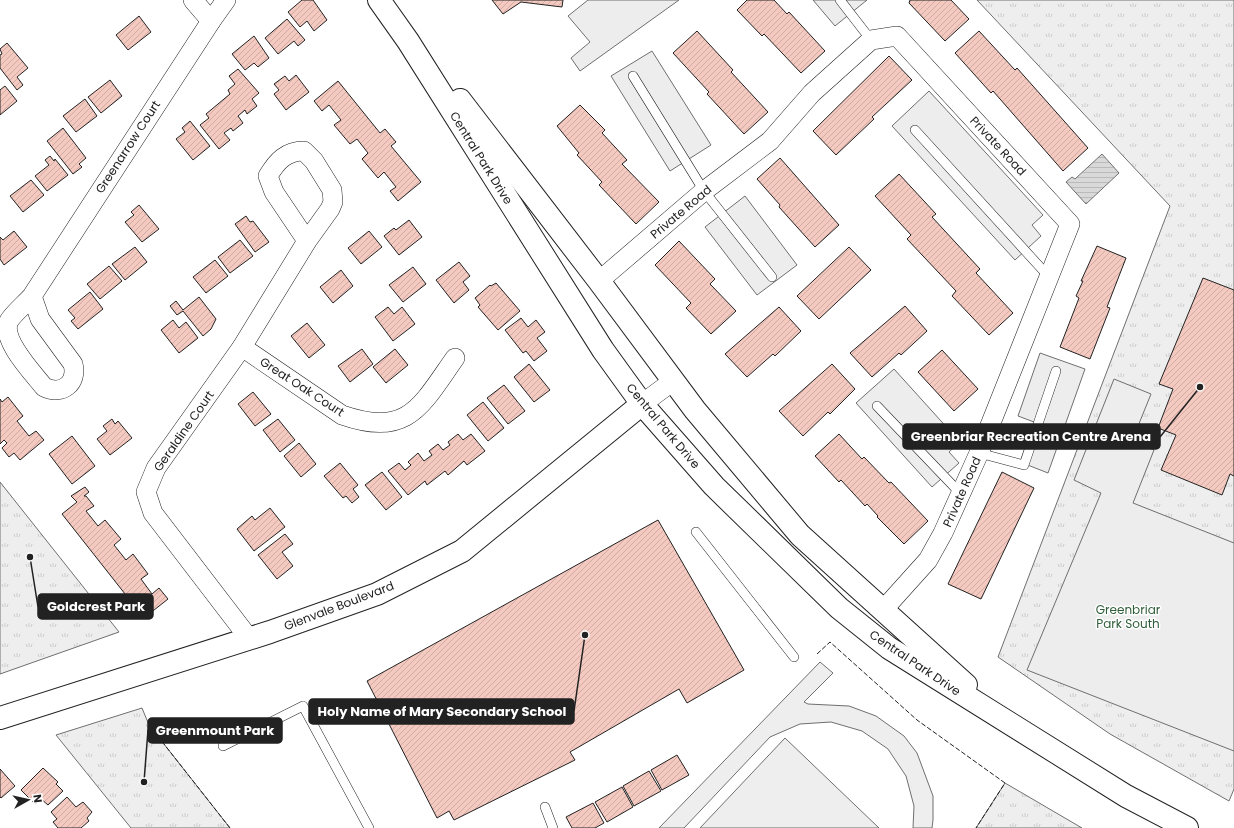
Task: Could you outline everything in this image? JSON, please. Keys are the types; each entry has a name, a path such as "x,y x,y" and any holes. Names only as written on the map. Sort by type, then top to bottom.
{"street":[{"path":"193,0 211,21"},
{"name":"Greenarrow Court","path":"32,296 40,319 73,364 75,370 72,382 62,390 50,390 44,387 10,342 8,335 9,320 32,296 226,0"},
{"name":"Central Park Drive","path":"379,0 408,42 603,350 642,404 714,486 839,608 889,648 1126,796 1187,828"},
{"name":"Private Road","path":"599,281 704,191 770,141 812,93 871,40 897,36 1070,224 980,453 943,533 928,560 883,610"},
{"name":"Central Park Drive","path":"408,42 451,89 599,281 704,422 800,535 1010,724"},
{"name":"Geraldine Court","path":"248,637 153,513 146,492 156,468 242,347 307,241"},
{"name":"Great Oak Court","path":"242,347 342,415 361,421 384,423 404,417 420,407 455,358"},
{"name":"Glenvale Boulevard","path":"0,718 248,637 270,632 377,594 462,551 642,404 673,381"}],"lane":[{"path":"840,0 871,40"},
{"path":"633,76 704,191 772,277"},
{"path":"915,130 1050,278"},
{"path":"980,453 1024,466 1056,371"},
{"path":"877,406 961,494"},
{"path":"696,532 794,657"},
{"path":"223,746 303,706 370,828"},
{"path":"544,807 553,828"}],"green space":[{"name":"Greenbriar Park South","path":"977,0 1234,0 1234,789 1229,801 1110,734 998,657 1170,206"},
{"path":"0,482 119,632 0,674"},
{"path":"820,662 833,673 804,702 808,704 849,706 876,716 904,736 917,753 933,796 932,828 913,828 914,806 906,776 888,749 862,731 831,722 800,724 770,737 684,828 659,828"},
{"path":"142,708 149,725 230,828 131,828 56,735"},
{"path":"785,738 879,828 700,828"},
{"path":"1005,783 1082,828 976,828"}],"shaded area":[{"path":"588,0 679,0 580,71 571,58 590,42 568,16"},
{"path":"813,0 867,0 835,26"},
{"path":"652,51 711,145 670,171 611,76"},
{"path":"929,91 1043,215 1032,225 1041,236 1015,260 892,126"},
{"path":"1102,154 1119,173 1086,204 1066,182 1072,177 1075,179"},
{"path":"745,196 797,265 757,295 705,227"},
{"path":"1040,353 1085,369 1048,473 1020,462 1034,422 1018,416"},
{"path":"894,369 960,442 949,452 959,463 932,487 856,403"},
{"path":"1114,379 1151,394 1132,441 1154,450 1133,503 1234,543 1234,751 1027,670 1101,493 1074,480"}],"building":[{"path":"302,0 313,0 327,20 314,31 307,21 300,27 288,12"},
{"path":"492,0 563,0 562,7 521,2 503,14"},
{"path":"747,0 774,0 787,14 789,12 825,51 801,73 764,34 762,36 737,10"},
{"path":"910,0 951,0 969,19 945,41 909,3"},
{"path":"139,16 151,32 128,50 116,35"},
{"path":"287,19 305,40 298,46 294,41 278,54 265,38"},
{"path":"697,31 733,70 731,72 768,112 744,134 707,94 709,92 673,53"},
{"path":"979,31 1015,70 1017,68 1088,148 1063,171 993,91 991,93 955,53"},
{"path":"254,36 269,58 258,67 254,63 245,70 232,54"},
{"path":"7,43 28,68 17,77 23,85 17,90 0,68 0,55 2,54 0,49"},
{"path":"889,56 912,80 872,117 874,119 836,155 813,131"},
{"path":"238,69 259,93 252,99 257,106 247,114 245,110 238,116 243,123 233,131 231,128 224,133 230,140 219,149 200,125 209,118 206,114 230,94 228,90 235,84 229,76"},
{"path":"296,75 309,92 286,110 274,94 279,90 274,84 285,76 289,81"},
{"path":"110,80 122,96 101,113 88,97"},
{"path":"338,81 380,133 385,129 396,142 391,146 421,182 398,201 390,191 396,187 384,172 378,178 362,159 368,153 357,139 350,144 334,125 341,120 329,105 322,111 314,101"},
{"path":"5,86 17,101 0,115 0,90"},
{"path":"85,99 97,116 76,132 63,116"},
{"path":"580,105 605,130 602,133 627,160 622,164 659,202 636,224 599,185 602,182 577,155 579,153 557,126"},
{"path":"190,121 210,146 193,160 176,139 185,132 182,128"},
{"path":"63,128 86,158 79,164 82,167 73,174 47,141"},
{"path":"50,156 54,161 55,159 68,175 47,191 35,176 49,165 45,160"},
{"path":"780,158 839,225 815,247 779,207 780,205 757,179"},
{"path":"899,174 936,214 932,217 980,269 976,273 1013,313 989,335 952,296 956,291 907,239 911,235 875,196"},
{"path":"31,180 44,195 23,212 10,196"},
{"path":"139,205 159,229 142,242 125,222 134,215 131,212"},
{"path":"246,216 250,222 253,221 269,242 255,252 235,224"},
{"path":"409,220 422,237 399,255 384,236 394,228 396,230"},
{"path":"14,231 27,247 4,265 0,259 0,237 3,240"},
{"path":"369,231 382,247 361,264 348,248"},
{"path":"240,240 253,256 230,273 218,257"},
{"path":"679,241 715,279 710,284 736,311 711,334 686,308 691,303 655,265"},
{"path":"1097,246 1126,258 1107,307 1110,308 1090,359 1060,347 1079,298 1076,296 1083,281 1081,281"},
{"path":"135,247 147,262 125,280 112,264"},
{"path":"849,247 871,270 819,319 797,296"},
{"path":"215,260 228,276 206,293 193,277"},
{"path":"459,262 470,276 463,282 469,290 454,303 436,280"},
{"path":"109,266 122,281 100,299 87,284"},
{"path":"413,267 426,284 403,302 389,285"},
{"path":"341,270 353,286 333,303 320,287"},
{"path":"1203,278 1234,290 1234,476 1230,474 1222,495 1161,470 1176,435 1158,428 1173,389 1159,384"},
{"path":"496,283 520,311 498,330 478,307 480,305 475,298 490,285 491,286"},
{"path":"90,292 103,309 78,329 71,321 75,318 68,310"},
{"path":"199,297 216,319 211,329 203,336 183,311 177,315 170,306 176,301 183,310"},
{"path":"905,306 927,331 901,355 899,353 872,377 850,353"},
{"path":"388,307 394,314 402,307 415,324 393,341 375,317"},
{"path":"779,307 801,331 775,356 773,354 747,377 725,354"},
{"path":"521,318 528,327 536,320 545,332 537,338 547,351 534,361 526,351 523,353 505,330"},
{"path":"173,320 179,328 186,322 198,338 179,353 161,330"},
{"path":"307,323 325,345 309,358 291,336"},
{"path":"362,349 373,364 350,382 338,366"},
{"path":"395,349 408,365 386,383 373,367"},
{"path":"942,350 978,389 954,411 918,372"},
{"path":"529,364 550,390 534,402 514,377"},
{"path":"832,364 855,389 830,414 828,412 803,436 779,411"},
{"path":"504,385 525,411 508,424 487,398"},
{"path":"253,392 271,414 255,426 238,404"},
{"path":"8,397 23,416 17,421 29,436 36,431 44,440 20,460 14,453 9,457 2,448 7,443 4,440 0,444 0,399 2,402"},
{"path":"483,402 504,428 488,441 467,415"},
{"path":"112,419 115,424 118,421 132,438 110,455 97,439 107,431 103,426"},
{"path":"278,419 295,440 280,452 263,430"},
{"path":"458,434 463,440 471,434 485,451 467,465 464,461 448,475 445,471 427,485 425,481 408,495 388,471 399,463 405,470 411,465 408,462 418,453 424,461 432,455 429,451 438,444 443,450 450,445 448,442"},
{"path":"839,434 862,459 864,457 889,483 891,482 928,521 904,544 877,517 878,516 867,504 865,506 841,480 839,482 815,456"},
{"path":"72,436 95,466 72,484 49,454"},
{"path":"299,443 316,464 301,477 284,456"},
{"path":"340,463 358,485 353,489 359,497 352,503 346,496 343,498 324,476"},
{"path":"382,472 402,497 386,510 365,485"},
{"path":"1002,472 1034,488 981,599 948,584"},
{"path":"85,487 89,492 84,496 86,496 94,506 86,511 98,526 105,520 121,539 114,545 126,560 133,554 148,574 141,579 152,594 159,588 168,599 144,618 62,514 77,502 71,496"},
{"path":"270,508 285,527 254,551 237,529 252,516 255,520"},
{"path":"658,520 744,670 687,703 679,689 570,752 575,760 454,820 449,811 437,818 367,681"},
{"path":"285,534 293,544 282,552 293,566 277,579 258,555"},
{"path":"677,755 689,775 662,790 651,770"},
{"path":"43,768 58,782 56,784 63,791 48,805 41,799 35,804 21,790"},
{"path":"0,769 15,786 1,798 0,797"},
{"path":"649,771 661,791 634,806 623,786"},
{"path":"622,787 633,807 607,822 595,802"},
{"path":"67,797 76,807 83,802 92,812 87,818 89,821 81,828 58,828 53,822 57,819 51,812"},
{"path":"593,803 604,823 595,828 572,828 566,817"}],"fence":[{"path":"817,654 830,642 917,720 1005,783 976,828"},
{"path":"149,725 230,828"}],"place":[{"name":"Greenbriar Recreation Centre Arena","path":"1200,387"},
{"name":"Goldcrest Park","path":"30,557"},
{"name":"Holy Name of Mary Secondary School","path":"585,635"},
{"name":"Greenmount Park","path":"144,782"}]}
